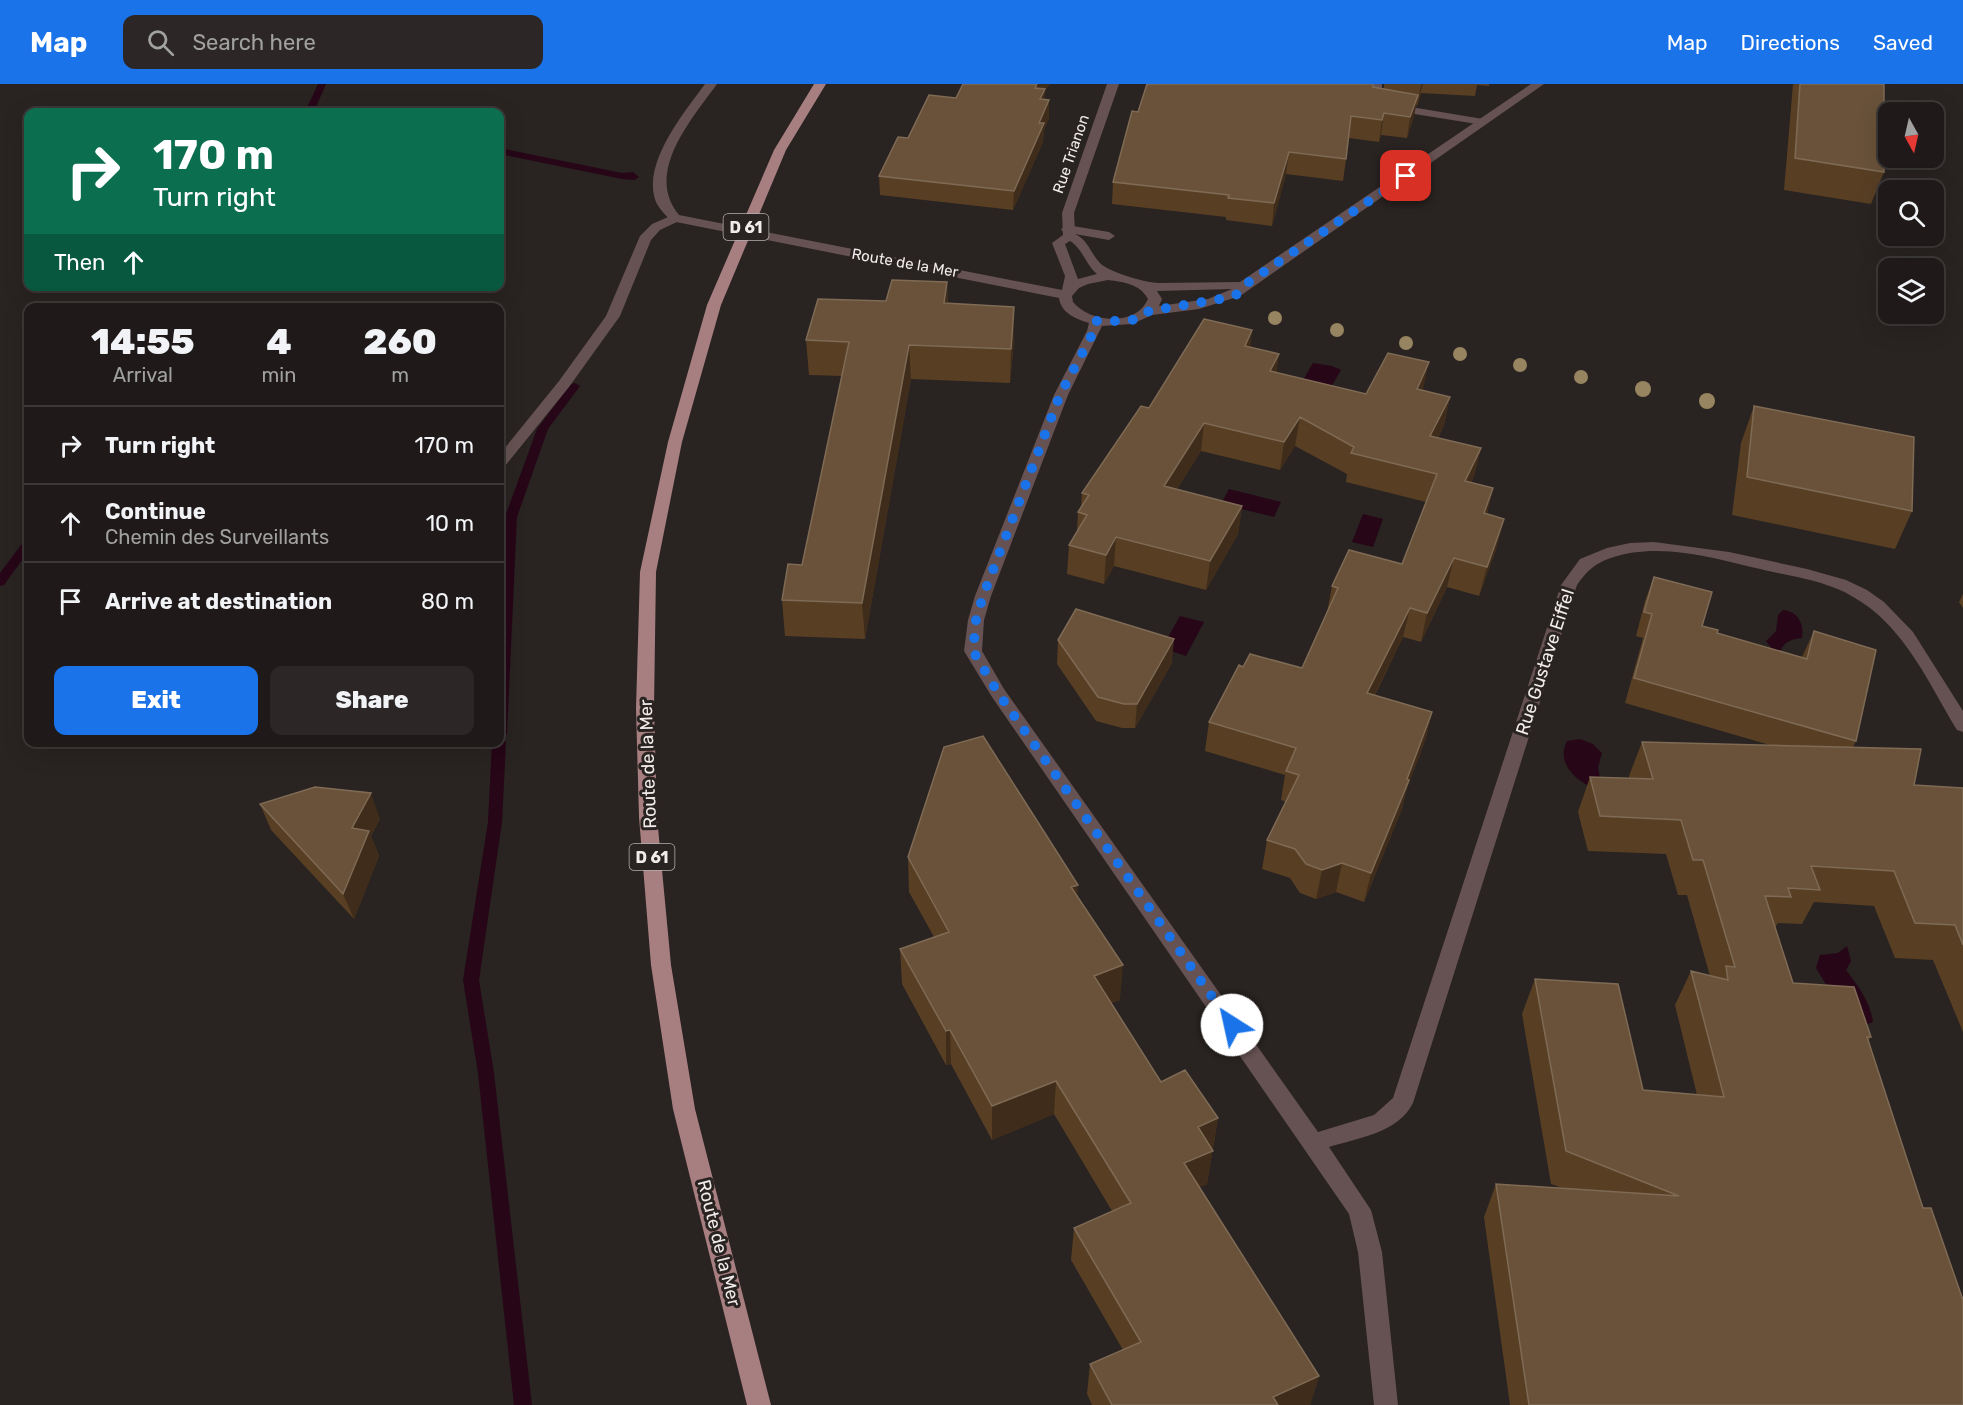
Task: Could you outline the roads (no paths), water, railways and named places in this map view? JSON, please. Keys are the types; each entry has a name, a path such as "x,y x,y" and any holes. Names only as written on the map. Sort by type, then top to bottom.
{"main road":[{"name":"Route de la Mer","path":"759,1405 684,1109 661,965 648,817 645,708 648,572 675,442 714,305 780,150 820,84"}],"street":[{"path":"504,458 564,384 613,316 645,239 656,227 675,218 662,202 660,173 677,132 711,84"},
{"name":"Rue Trianon","path":"1069,291 1072,276 1058,243 1068,233 1068,213 1113,84"},
{"path":"1376,84 1375,105 1483,122"},
{"path":"1149,311 1236,295 1243,286 1538,84"},
{"name":"Route de la Mer","path":"675,218 862,256 1069,291"},
{"path":"1068,233 1109,236"},
{"path":"1068,233 1079,241 1095,266 1108,276"},
{"path":"1147,287 1155,299 1149,311 1140,318 1127,321 1096,321 1082,317 1072,311 1066,303 1069,291 1093,277 1108,276 1130,279 1147,287 1193,288 1223,283 1243,286"},
{"path":"1096,321 1094,331 1060,395 983,596 976,620 973,651 998,693 1315,1142 1360,1210 1370,1252 1386,1405"},
{"name":"Rue Gustave Eiffel","path":"1315,1142 1381,1122 1402,1103 1569,585 1585,564 1619,551 1688,548 1829,579 1861,594 1892,619 1911,640 1963,726"}],"waterway":[{"path":"311,108 322,84"},
{"path":"504,152 634,177"},
{"path":"504,655 511,517 543,429 575,386"},
{"path":"0,582 24,549"},
{"path":"499,747 495,822 471,980 486,1073 523,1405"}]}
